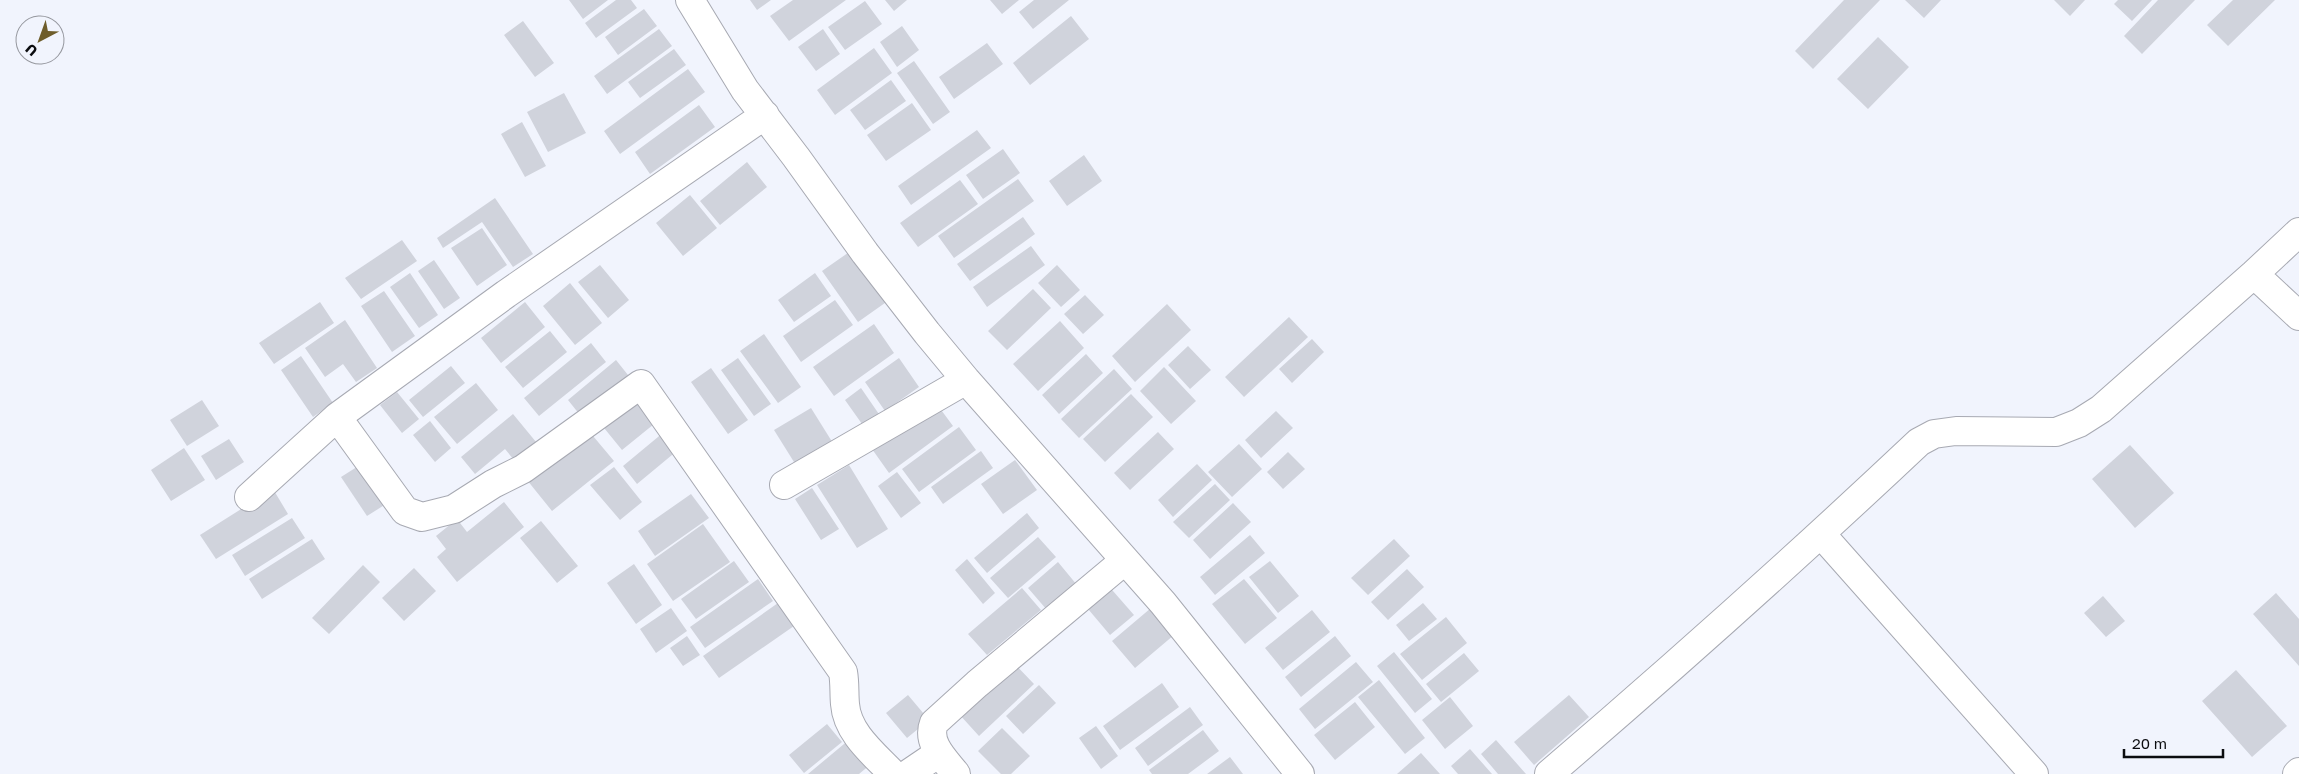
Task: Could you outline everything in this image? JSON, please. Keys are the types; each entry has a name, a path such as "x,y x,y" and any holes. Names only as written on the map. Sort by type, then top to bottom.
{"street":[{"path":"690,0 745,90 865,253 966,380 1124,562 1163,603 1300,774"},
{"path":"249,497 337,417 506,294 765,115"},
{"path":"1549,774 1822,534 1919,442 1934,434 1956,431 2056,432 2079,423 2101,409 2299,232"},
{"path":"2254,274 2299,316"},
{"path":"784,486 966,380"},
{"path":"337,417 405,511 422,517 454,509 493,484 523,469 641,384 838,664 843,672 846,687 845,703 849,722 860,740 893,774"},
{"path":"1822,534 2034,774"},
{"path":"956,774 939,753 932,739 932,731 936,721 977,684 1124,562"},
{"path":"908,774 939,753"}],"building":[{"path":"569,0 608,0 583,19"},
{"path":"616,0 631,0 637,8 596,38 585,23"},
{"path":"750,0 771,0 757,10"},
{"path":"793,0 846,0 789,41 770,16"},
{"path":"885,0 907,0 894,11"},
{"path":"990,0 1019,0 1002,14"},
{"path":"1034,0 1069,0 1033,29 1019,12"},
{"path":"1844,0 1880,0 1813,69 1795,51"},
{"path":"1905,0 1941,0 1924,18"},
{"path":"2054,0 2085,0 2070,16"},
{"path":"2118,0 2152,0 2132,21 2114,4"},
{"path":"2158,0 2195,0 2142,54 2124,36"},
{"path":"2233,0 2275,0 2228,46 2207,25"},
{"path":"865,1 882,24 845,50 828,27"},
{"path":"644,9 657,26 618,55 605,37"},
{"path":"1071,16 1089,39 1030,85 1013,63"},
{"path":"523,21 554,63 535,77 504,35"},
{"path":"902,26 919,50 897,67 880,42"},
{"path":"659,29 672,46 607,94 594,76"},
{"path":"823,29 840,54 816,71 798,47"},
{"path":"1878,37 1909,67 1868,109 1837,79"},
{"path":"987,43 1003,64 954,99 939,77"},
{"path":"874,48 892,73 835,115 817,90"},
{"path":"674,49 686,65 640,98 628,82"},
{"path":"914,61 950,112 933,124 897,73"},
{"path":"688,69 705,92 620,154 604,131"},
{"path":"891,80 906,101 865,130 850,110"},
{"path":"564,93 586,133 548,152 527,112"},
{"path":"912,103 931,130 886,161 867,135"},
{"path":"699,105 715,127 650,174 635,152"},
{"path":"522,122 546,166 525,177 501,134"},
{"path":"977,130 991,148 911,205 898,186"},
{"path":"1003,149 1020,173 983,199 966,175"},
{"path":"1084,155 1102,181 1067,206 1049,181"},
{"path":"747,162 767,187 720,225 700,201"},
{"path":"1018,179 1034,201 954,258 938,236"},
{"path":"960,180 978,204 918,247 900,223"},
{"path":"690,195 717,228 683,256 656,223"},
{"path":"495,198 533,254 513,267 482,222 443,248 437,238"},
{"path":"1023,217 1035,234 970,281 957,264"},
{"path":"482,228 507,265 477,286 451,248"},
{"path":"402,240 417,261 361,299 345,278"},
{"path":"1031,246 1045,265 987,307 973,287"},
{"path":"855,248 892,298 858,322 822,271"},
{"path":"434,260 460,298 444,309 418,271"},
{"path":"600,265 629,300 608,318 578,282"},
{"path":"1057,265 1080,290 1061,307 1038,283"},
{"path":"410,273 438,315 419,328 390,287"},
{"path":"815,273 831,296 794,322 778,300"},
{"path":"570,283 602,323 575,345 543,306"},
{"path":"1033,289 1051,308 1007,350 988,331"},
{"path":"384,291 415,336 392,352 361,306"},
{"path":"1085,295 1104,315 1083,334 1064,314"},
{"path":"835,300 853,325 801,362 783,336"},
{"path":"320,302 334,323 274,364 259,343"},
{"path":"525,302 545,327 501,363 481,338"},
{"path":"1167,304 1191,330 1135,382 1112,356"},
{"path":"1289,317 1308,337 1244,397 1225,377"},
{"path":"345,320 377,368 356,382 343,364 325,377 305,348"},
{"path":"1060,321 1084,348 1038,391 1013,364"},
{"path":"874,324 894,353 834,396 813,367"},
{"path":"550,331 567,352 523,388 505,367"},
{"path":"764,334 801,387 778,403 740,351"},
{"path":"1312,339 1324,352 1292,383 1279,369"},
{"path":"591,343 606,362 539,416 524,398"},
{"path":"1188,346 1211,370 1190,389 1168,365"},
{"path":"1086,354 1103,373 1059,414 1042,395"},
{"path":"301,356 333,403 313,417 281,370"},
{"path":"738,358 771,404 754,416 721,370"},
{"path":"899,358 919,387 885,411 865,382"},
{"path":"616,360 632,380 584,420 568,400"},
{"path":"451,366 465,383 423,417 409,400"},
{"path":"1164,367 1196,401 1171,424 1140,391"},
{"path":"711,368 748,420 728,434 691,382"},
{"path":"1114,369 1132,389 1079,438 1061,419"},
{"path":"476,383 498,410 457,444 434,417"},
{"path":"861,388 883,420 867,431 845,400"},
{"path":"397,392 419,419 402,433 380,405"},
{"path":"636,393 659,420 622,450 600,423"},
{"path":"1131,394 1153,417 1105,462 1083,439"},
{"path":"202,400 219,426 187,446 170,420"},
{"path":"936,403 953,426 889,473 872,449"},
{"path":"811,408 836,448 799,470 774,430"},
{"path":"1276,411 1293,428 1261,458 1245,440"},
{"path":"513,414 541,448 519,466 505,449 475,474 461,457"},
{"path":"430,421 451,448 435,462 413,435"},
{"path":"959,427 976,450 919,492 902,469"},
{"path":"588,430 614,461 552,511 527,480"},
{"path":"664,432 678,450 637,484 623,466"},
{"path":"1158,432 1174,449 1130,490 1114,473"},
{"path":"229,439 244,462 216,480 201,456"},
{"path":"1239,444 1262,469 1232,497 1208,472"},
{"path":"2130,445 2174,493 2135,528 2092,479"},
{"path":"184,448 205,480 171,501 151,470"},
{"path":"981,451 993,468 943,504 931,487"},
{"path":"1288,452 1305,469 1283,489 1267,472"},
{"path":"1015,460 1037,490 1003,514 981,484"},
{"path":"1197,464 1212,480 1173,517 1158,500"},
{"path":"360,465 386,504 367,516 341,477"},
{"path":"849,465 888,529 857,548 817,485"},
{"path":"614,467 642,502 620,520 590,485"},
{"path":"897,472 921,503 901,518 878,486"},
{"path":"1215,484 1230,500 1189,538 1173,522"},
{"path":"812,488 839,529 821,540 795,499"},
{"path":"273,489 288,514 216,559 200,535"},
{"path":"691,494 709,518 655,556 638,531"},
{"path":"504,502 524,527 457,582 437,557 446,549 436,536 457,519 467,532"},
{"path":"1233,503 1251,522 1210,559 1193,540"},
{"path":"1027,513 1039,528 987,573 974,558"},
{"path":"292,518 305,538 245,576 232,555"},
{"path":"541,521 578,566 557,583 520,538"},
{"path":"703,524 730,562 673,601 647,564"},
{"path":"1250,535 1265,553 1215,595 1200,577"},
{"path":"1038,537 1056,557 1008,598 990,578"},
{"path":"312,539 325,559 262,599 249,579"},
{"path":"1394,539 1410,556 1368,595 1351,578"},
{"path":"967,559 995,593 983,604 955,570"},
{"path":"734,561 749,582 696,619 681,599"},
{"path":"1270,561 1299,596 1278,613 1249,577"},
{"path":"1058,562 1077,585 1047,610 1028,588"},
{"path":"634,564 662,605 636,624 607,583"},
{"path":"363,565 380,582 329,634 312,618"},
{"path":"414,568 436,591 404,621 382,598"},
{"path":"1407,569 1424,587 1388,620 1371,602"},
{"path":"758,579 773,601 705,648 690,627"},
{"path":"1244,579 1277,618 1245,644 1212,604"},
{"path":"1106,583 1134,615 1110,635 1083,603"},
{"path":"1022,588 1041,610 987,655 968,634"},
{"path":"2276,593 2299,619 2299,666 2253,614"},
{"path":"2103,596 2125,621 2106,637 2084,613"},
{"path":"778,603 794,626 719,678 703,656"},
{"path":"1423,603 1437,619 1409,641 1396,625"},
{"path":"671,608 687,631 656,653 640,629"},
{"path":"1151,608 1174,635 1135,668 1112,641"},
{"path":"1312,610 1330,632 1283,670 1265,648"},
{"path":"1446,617 1467,643 1422,680 1400,654"},
{"path":"687,636 700,655 683,666 670,648"},
{"path":"1335,636 1351,656 1301,697 1285,677"},
{"path":"1394,652 1432,699 1415,713 1377,666"},
{"path":"1464,653 1479,671 1441,702 1426,684"},
{"path":"1013,662 1034,684 979,736 959,714"},
{"path":"1356,662 1373,682 1315,729 1299,709"},
{"path":"2236,670 2287,726 2252,757 2202,701"},
{"path":"1379,680 1425,738 1405,754 1358,697"},
{"path":"1162,683 1179,707 1120,750 1103,726"},
{"path":"1039,685 1056,703 1023,734 1006,716"},
{"path":"908,695 929,720 907,738 886,713"},
{"path":"1569,695 1589,717 1534,765 1514,742"},
{"path":"1450,697 1473,726 1445,749 1422,720"},
{"path":"1355,702 1375,727 1335,760 1314,735"},
{"path":"1190,707 1203,725 1148,766 1135,748"},
{"path":"827,724 842,742 804,773 789,755"},
{"path":"1096,726 1118,756 1101,769 1079,738"},
{"path":"1002,728 1030,756 1011,774 1001,774 978,751"},
{"path":"1203,730 1219,751 1188,774 1152,774 1149,770"},
{"path":"850,739 871,764 859,774 808,774"},
{"path":"1496,740 1526,774 1498,774 1481,754"},
{"path":"1470,749 1492,774 1458,774 1451,766"},
{"path":"1421,753 1440,774 1397,774"},
{"path":"1230,757 1243,774 1207,774"}]}
